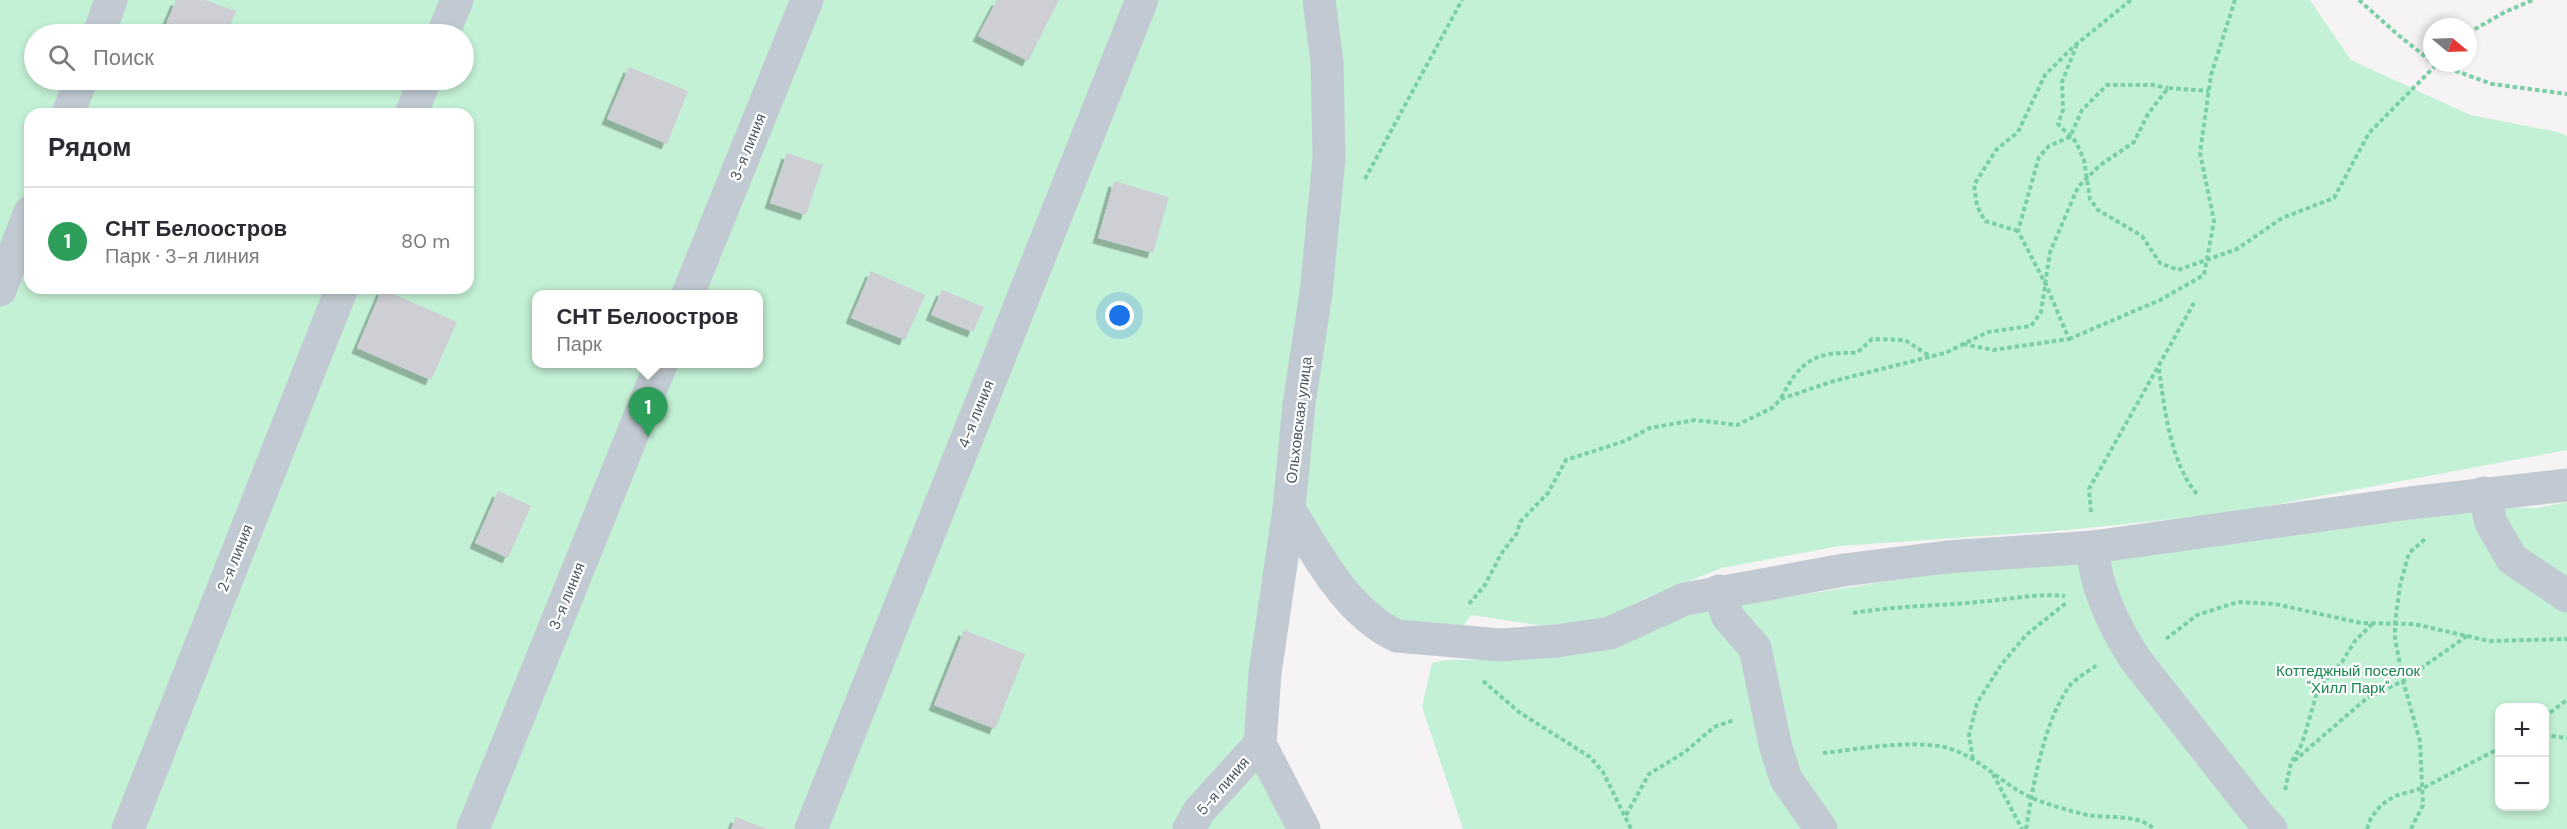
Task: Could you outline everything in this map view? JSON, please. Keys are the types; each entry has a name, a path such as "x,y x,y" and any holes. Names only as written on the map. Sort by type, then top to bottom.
{"street":[{"path":"103,24 111,0"},
{"path":"447,24 457,0"},
{"name":"3-я линия","path":"690,290 807,0"},
{"name":"4-я линия","path":"811,829 1142,0"},
{"name":"Ольховская улица","path":"1260,744 1265,673 1289,509 1299,404 1320,266 1329,158 1327,62 1319,0"},
{"path":"70,108 77,90"},
{"path":"413,108 421,90"},
{"path":"0,290 24,228"},
{"name":"2-я линия","path":"128,829 340,294"},
{"name":"3-я линия","path":"473,829 658,368"},
{"path":"1289,509 1349,599 1382,629 1397,636 1501,645 1545,642 1610,633 1685,599 1844,570 1947,557 2093,546 2567,485"},
{"path":"2484,494 2491,523 2511,559 2567,596"},
{"path":"2093,546 2094,570 2111,612 2136,659 2271,829"},
{"path":"1719,591 1728,617 1755,648 1767,707 1786,779 1821,829"},
{"path":"1260,744 1304,829"},
{"name":"5-я линия","path":"1189,829 1198,811 1260,744"}],"path":[{"path":"1362,185 1462,0"},
{"path":"2018,231 1985,221 1977,206 1974,185 1996,150 2018,132 2044,75 2077,44 2131,0"},
{"path":"1962,344 1993,350 2069,339 2160,300 2204,276 2214,221 2200,153 2211,75 2235,0"},
{"path":"2359,0 2423,54"},
{"path":"2477,28 2533,0"},
{"path":"2077,44 2062,82 2062,110 2058,124 2070,135 2084,160 2085,179 2090,199 2098,210 2142,236 2160,263 2178,270 2236,249 2282,218 2334,198 2369,133 2427,72"},
{"path":"2459,72 2492,84 2567,94"},
{"path":"2069,339 2046,285 2018,231 2039,158 2049,146 2070,135 2082,110 2107,85 2153,85 2209,91"},
{"path":"1781,399 1834,381 1946,353 1988,332 2031,326 2041,312 2050,252 2078,187 2099,165 2134,142 2148,114 2168,88"},
{"path":"2093,546 2089,489 2194,303"},
{"path":"1631,829 1603,772 1590,757 1519,712 1492,691 1447,641 1461,613 1485,585 1501,554 1518,533 1520,522 1548,493 1566,460 1625,441 1650,428 1695,420 1737,425 1772,408 1781,399 1789,383 1812,358 1832,352 1857,353 1872,339 1905,340 1931,357"},
{"path":"2159,368 2165,416 2170,435 2192,488 2229,527"},
{"path":"2411,829 2423,805 2420,741 2403,681 2395,623 2400,585 2409,553 2428,536"},
{"path":"1853,613 1892,606 1976,603 2044,594 2075,597 2111,612"},
{"path":"1974,760 1969,735 1977,703 2001,665 2026,634 2044,618 2075,597"},
{"path":"2024,829 2054,716 2072,684 2105,658 2136,659 2198,615 2238,602 2275,604 2361,623 2414,624 2489,641 2567,639"},
{"path":"2285,797 2291,763 2302,744 2318,689 2342,662 2355,640 2373,623"},
{"path":"2291,763 2367,698 2403,681 2467,636"},
{"path":"2549,713 2567,700"},
{"path":"1626,816 1649,774 1685,752 1714,727 1767,707"},
{"path":"2549,736 2567,738"},
{"path":"1823,753 1906,746 1939,746 1965,754 2031,798 2088,815 2121,817 2150,825 2154,829"},
{"path":"2367,829 2371,818 2381,805 2395,796 2423,788 2495,750"},
{"path":"1991,772 2024,829"}],"green space":[{"path":"0,0 2310,0 2351,60 2470,115 2558,132 2567,136 2567,450 2230,513 2068,530 1839,546 1722,568 1646,598 1598,622 1551,627 1471,615 1453,642 1397,636 1294,508 1263,749 1304,829 0,829"},
{"name":"Коттеджный поселок \"Хилл Парк\"","path":"2567,502 2567,829 1463,829 1422,707 1432,663 1446,660 1526,659 1693,612 1953,571 2093,563 2487,507 2538,508"}],"building":[{"path":"176,0 205,0 236,11 231,24 166,24"},
{"path":"997,0 1059,0 1028,61 978,36"},
{"path":"629,67 688,91 667,144 607,119"},
{"path":"787,153 823,165 806,215 770,203"},
{"path":"1114,181 1169,197 1153,253 1098,238"},
{"path":"871,271 925,295 905,340 851,318"},
{"path":"942,290 984,307 973,332 931,315"},
{"path":"380,294 393,294 457,322 431,380 357,348"},
{"path":"498,491 531,506 508,558 475,543"},
{"path":"964,630 1025,654 995,729 934,705"},
{"path":"736,817 766,829 731,829"}],"place":[{"name":"СНТ Белоостров","path":"648,437"}]}
